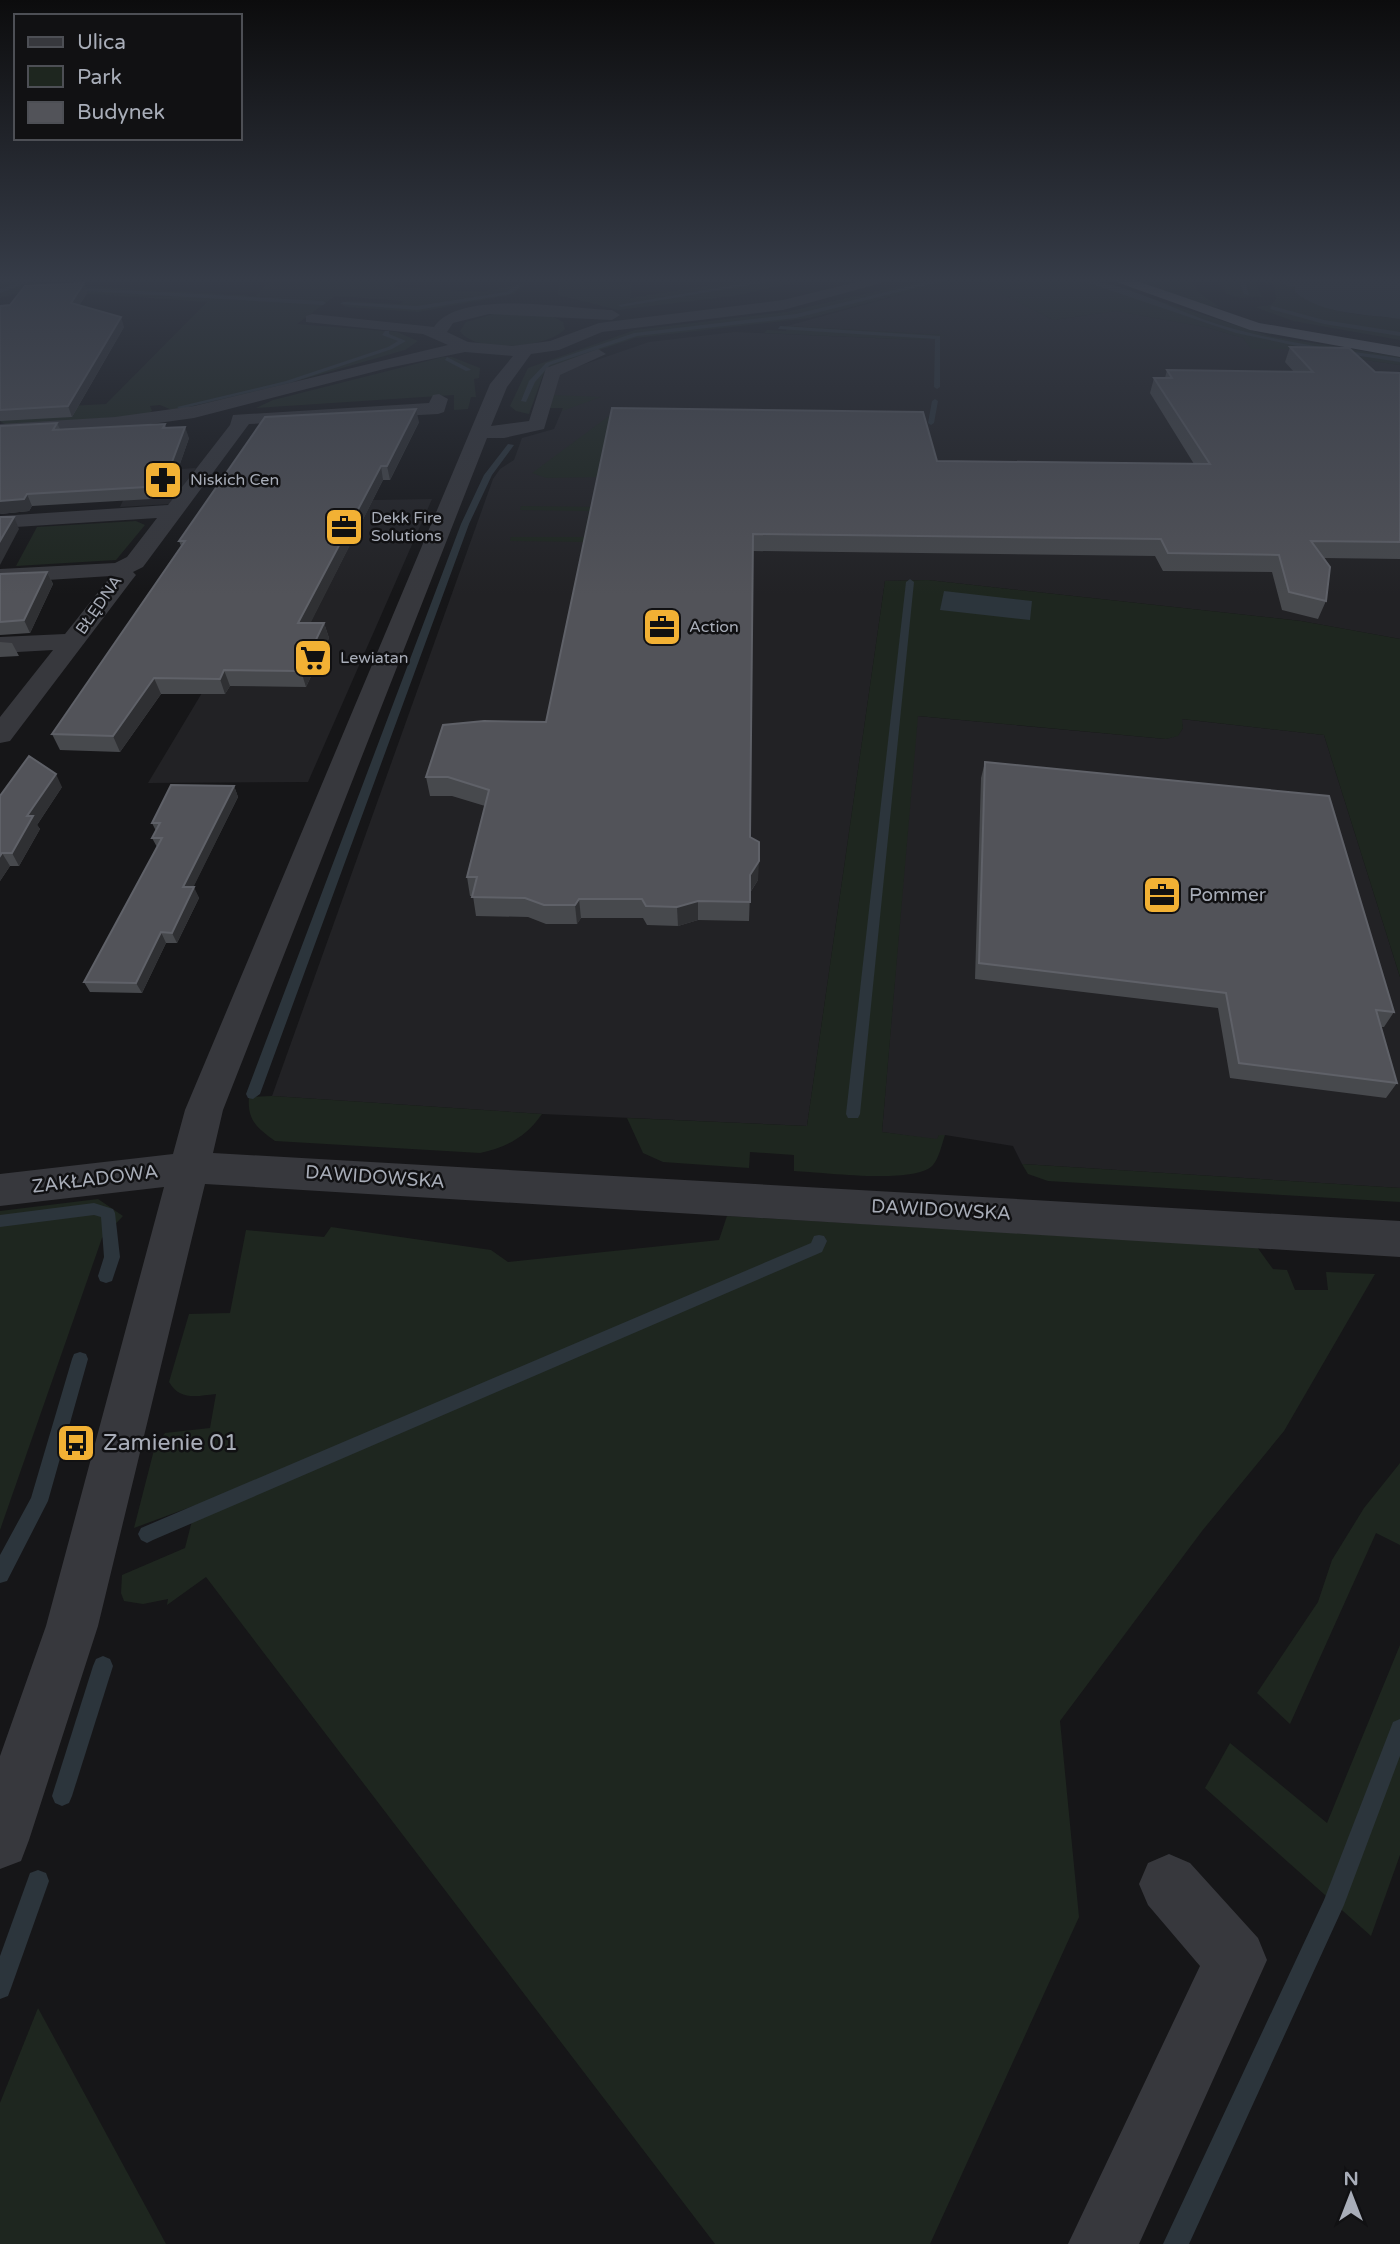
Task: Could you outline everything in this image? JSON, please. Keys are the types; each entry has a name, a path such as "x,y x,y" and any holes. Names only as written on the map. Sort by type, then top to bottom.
{"street":[{"path":"233,412 319,385"},
{"path":"0,1840 72,1626 204,1110 499,385"},
{"path":"480,432 504,432 537,425 548,385"},
{"path":"0,430 134,422 233,412 438,408 439,399"},
{"path":"118,570 135,562 211,466 239,426 233,412"},
{"path":"0,522 173,512"},
{"name":"BŁĘDNA","path":"0,576 118,570 124,575 0,735"},
{"path":"0,645 74,641"},
{"name":"ZAKŁADOWA","path":"0,1190 190,1168"},
{"name":"DAWIDOWSKA","path":"190,1168 1400,1239"},
{"path":"1103,2244 1236,1959 1168,1884"}],"shaded area":[{"name":"Action","path":"556,385 1400,385 1400,639 1301,621 928,580 885,581 807,1126 542,1114 272,1096 493,479 500,469 514,460 522,438 554,429 563,408 550,408"},
{"path":"196,468 170,504 120,507 136,472"},
{"path":"432,499 308,782 148,783 317,501"},
{"path":"944,591 1032,601 1030,620 940,610"},
{"name":"Pommer","path":"917,716 1166,739 1178,735 1183,728 1181,719 1324,735 1400,977 1400,1188 1022,1164 1013,1146 945,1135 939,1135 938,1140 882,1132"}],"green space":[{"path":"125,385 284,385 172,410 160,405 150,406 152,411 145,415 7,425 1,422 0,418 10,409 106,404"},
{"path":"333,385 475,385 476,397 471,397 468,409 454,410 454,395 256,408 273,400"},
{"path":"520,385 540,385 529,414 516,411 510,406"},
{"path":"553,395 601,397 562,411 563,408 550,408"},
{"path":"618,414 602,477 546,478 532,473 609,416"},
{"path":"521,506 596,507 589,542 510,541 511,537 584,537 589,511 520,510"},
{"path":"136,521 145,525 116,560 16,566 37,527"},
{"path":"928,580 1301,621 1400,639 1400,977 1324,735 1182,719 1183,728 1178,736 1166,739 918,716 882,1132 937,1139 939,1135 945,1135 935,1162 923,1171 908,1175 867,1176 794,1171 794,1155 750,1152 749,1168 663,1162 643,1153 627,1118 807,1126 885,581"},
{"path":"272,1096 542,1114 515,1140 480,1153 275,1141 254,1123 249,1105 249,1097"},
{"path":"1022,1164 1400,1188 1400,1202 1048,1181 1028,1174"},
{"path":"98,1199 123,1216 102,1238 0,1530 0,1211"},
{"path":"727,1216 1257,1247 1273,1269 1287,1270 1295,1290 1328,1290 1326,1272 1375,1274 1284,1431 1202,1531 1060,1721 1079,1917 930,2244 715,2244 206,1577 167,1605 168,1599 143,1604 124,1601 121,1593 122,1575 185,1548 196,1505 134,1528 155,1446 165,1433 210,1428 216,1394 184,1395 169,1382 189,1314 230,1313 246,1230 324,1237 331,1227 491,1250 508,1262 719,1240"},
{"path":"1400,1463 1400,1545 1376,1533 1290,1724 1257,1693 1318,1602 1332,1560 1364,1508"},
{"path":"1400,1645 1400,1855 1371,1936 1205,1788 1230,1743 1327,1823"},
{"path":"38,2008 166,2244 0,2244 0,2103"}],"building":[{"path":"0,385 81,385 68,406 0,410"},
{"path":"1158,385 1400,385 1400,542 1311,541 1330,567 1326,601 1289,592 1279,555 1168,553 1161,539 753,534 750,837 759,842 759,861 750,875 750,902 698,901 677,907 646,906 642,899 579,899 575,905 544,905 525,898 472,897 477,877 467,877 489,790 448,777 426,777 443,725 484,721 546,722 612,408 923,412 937,461 1210,464"},
{"path":"416,409 387,466 381,466 298,623 324,623 301,671 224,670 220,679 154,678 113,736 52,734 185,541 179,541 265,417"},
{"path":"57,423 53,430 165,424 163,428 185,427 163,486 27,494 24,499 0,501 0,426"},
{"path":"0,517 14,517 0,541"},
{"path":"47,572 24,620 0,622 0,574"},
{"path":"29,756 56,774 27,816 33,816 12,853 2,853 0,856 0,796"},
{"name":"Pommer","path":"985,762 1329,796 1394,1012 1376,1010 1397,1083 1239,1063 1226,993 979,963"},
{"path":"171,785 234,786 183,887 194,887 172,933 161,932 136,983 84,982 162,838 152,838 160,823 152,823"}],"waterway":[{"path":"180,407 276,385"},
{"path":"524,401 531,385"},
{"path":"931,423 935,401"},
{"path":"253,1094 465,524 488,475 510,445"},
{"path":"853,1114 910,582"},
{"path":"0,1221 94,1209 108,1213 112,1257 106,1276"},
{"path":"147,1534 817,1247 819,1241"},
{"path":"0,1574 39,1501 80,1359"},
{"path":"62,1796 103,1666"},
{"path":"1176,2244 1333,1905 1400,1729"},
{"path":"0,1988 38,1881"}],"place":[{"name":"Niskich Cen","path":"163,480"},
{"name":"Dekk Fire Solutions","path":"344,527"},
{"name":"Action","path":"662,627"},
{"name":"Lewiatan","path":"313,658"},
{"name":"Pommer","path":"1162,895"},
{"name":"Zamienie 01","path":"76,1443"}]}
